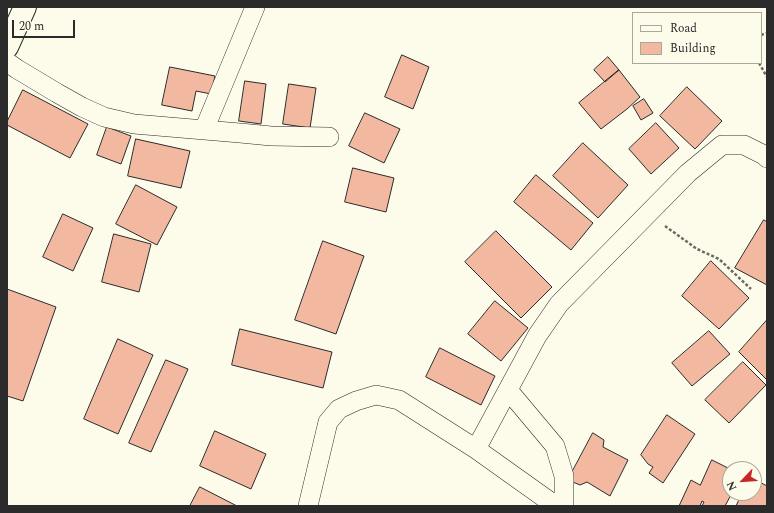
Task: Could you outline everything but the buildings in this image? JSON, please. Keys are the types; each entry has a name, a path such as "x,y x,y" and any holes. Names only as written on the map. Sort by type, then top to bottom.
{"street":[{"path":"7,47 25,7"},
{"path":"204,130 254,7"},
{"path":"7,62 82,107 104,117 134,124 271,136 329,137"},
{"path":"476,449 537,336 559,304 688,173 722,145 744,145 767,158"},
{"path":"508,390 555,446 564,476 564,506"},
{"path":"308,506 328,422 339,410 356,401 376,395 399,400 476,449 556,506"}],"path":[{"path":"760,64 767,77"},
{"path":"648,214 697,249 719,259 751,289"}]}
